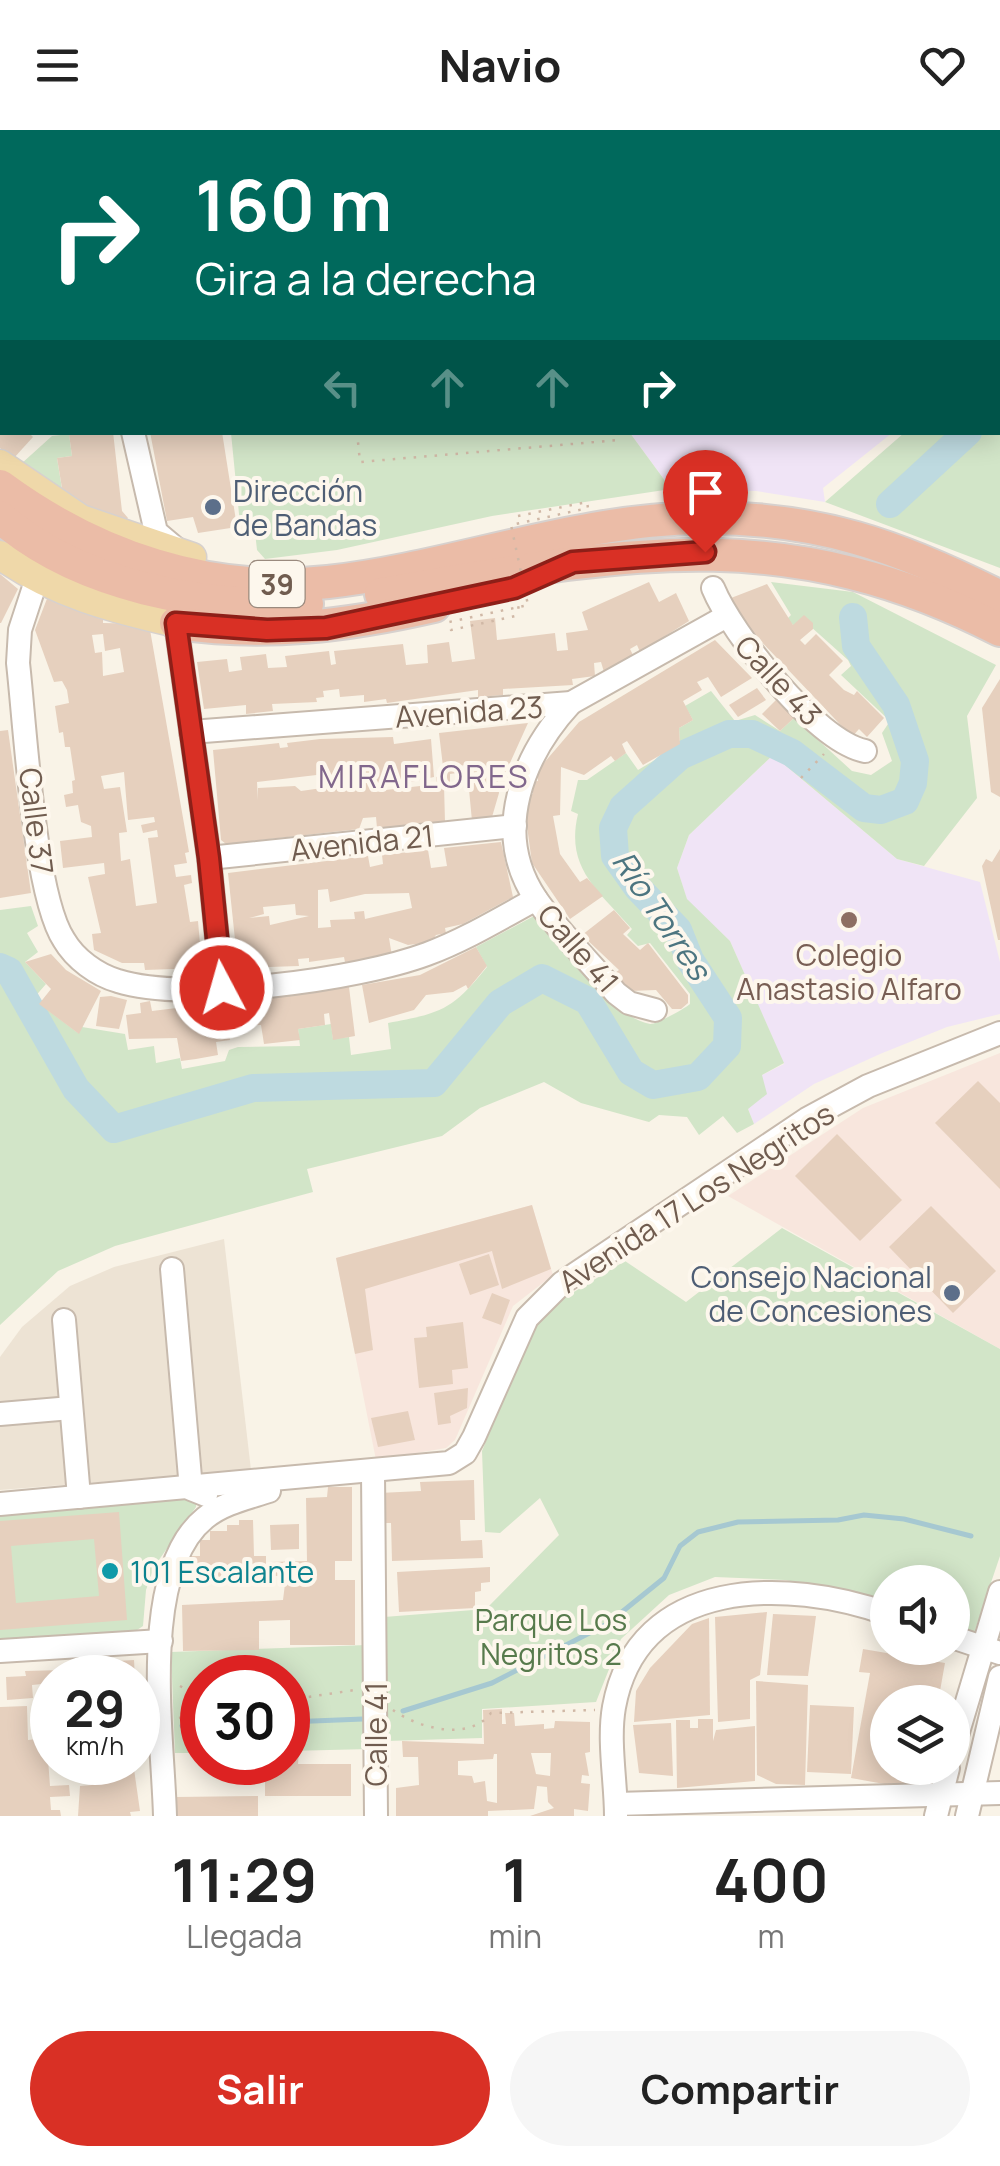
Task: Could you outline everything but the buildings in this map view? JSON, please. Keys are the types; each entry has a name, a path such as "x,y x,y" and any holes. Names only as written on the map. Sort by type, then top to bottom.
{"highway":[{"name":"39","path":"0,486 66,530 111,550 178,572 244,582 328,582 572,547 751,555 890,581 944,601 1000,630"},
{"name":"39","path":"0,517 76,563 112,576 160,592 258,606 347,600 702,518 806,525 852,533 1000,597"},
{"path":"176,623 267,630 326,628 517,601 572,547 520,530 308,566 250,567 192,557"},
{"path":"852,533 949,550 1000,575"},
{"path":"944,601 1000,645"}],"main road":[{"path":"0,464 81,520 192,557"},
{"path":"0,555 37,578 114,608 176,623"}],"street":[{"path":"134,435 156,532 192,557"},
{"name":"Calle 37","path":"37,578 20,630 18,663 45,884 63,940 76,956 113,980 160,988 222,988"},
{"name":"Calle 43","path":"713,588 724,617 827,732 841,744 865,751"},
{"name":"Avenida 23","path":"192,732 571,703 724,617"},
{"path":"176,623 209,858 222,988 395,964 443,948 536,899"},
{"name":"Calle 41","path":"571,703 543,734 526,766 515,826 521,862 536,899 622,998 654,1010"},
{"name":"Avenida 21","path":"209,858 515,826"},
{"name":"Avenida 17 Los Negritos","path":"0,1504 373,1473 449,1463 464,1454 527,1318 562,1283 807,1119 868,1086 1000,1033"},
{"path":"172,1269 192,1489 211,1500 212,1512"},
{"path":"64,1320 79,1496"},
{"path":"0,1414 71,1408"},
{"name":"Calle 41","path":"373,1473 376,1816"},
{"path":"165,1816 161,1604 171,1564 190,1533 212,1512 303,1479"},
{"path":"970,1704 990,1650 1000,1592"},
{"path":"870,1609 821,1597 734,1594 692,1603 656,1628 629,1662 614,1709 616,1810 970,1805 1000,1793"},
{"path":"0,1652 161,1641"},
{"path":"970,1805 1000,1677"}],"path":[{"path":"358,435 360,462 618,440"},
{"path":"517,601 451,630 450,622 528,605 510,525 588,508 587,502 518,516"},
{"path":"801,778 828,749"},
{"path":"162,1675 180,1686"},
{"path":"310,1698 375,1692 402,1717 447,1729 476,1727 491,1713 614,1709"},
{"path":"163,1721 180,1718"}],"shaded area":[{"path":"631,435 889,435 823,488 825,502 756,491 671,489"},
{"name":"Colegio Anastasio Alfaro","path":"773,755 897,859 980,882 1000,962 1000,1014 947,1027 880,1054 814,1084 754,1124 748,1109 762,1075 784,1064 730,941 687,900 677,868 689,835"},
{"path":"1000,1053 1000,1349 728,1196 863,1108"},
{"path":"532,1205 553,1275 513,1306 455,1440 446,1448 376,1460 336,1258"},
{"path":"224,1239 251,1470 0,1490 0,1357 22,1327 70,1286 114,1267"}],"green space":[{"path":"69,435 72,456 57,458 63,495 21,464 52,436"},
{"path":"231,435 631,435 671,489 492,516 337,550 265,559 257,550 254,523 240,524"},
{"path":"902,435 1000,435 1000,568 825,502"},
{"path":"771,582 853,592 996,665 967,716 977,798 924,866 897,859 773,755 689,835 677,868 687,899 730,941 784,1063 762,1075 767,1094 748,1109 754,1124 737,1133 723,1116 699,1135 687,1117 659,1115 649,1122 581,1103 544,1082 480,1108 442,1136 307,1169 313,1192 115,1246 58,1271 0,1325 0,910 31,906 38,926 27,933 38,952 25,962 46,984 33,999 78,1033 82,1027 125,1034 128,1050 154,1046 156,1063 180,1058 182,1069 225,1061 229,1050 238,1047 300,1046 298,1029 331,1024 333,1039 349,1037 351,1055 391,1049 388,1023 434,1012 455,1001 487,967 476,947 534,916 619,1008 650,1024 658,1022 690,1004 690,994 650,943 638,946 627,935 632,929 580,864 575,833 578,814 571,811 578,780 587,780 626,753 638,770 680,745 679,728 693,720 685,706 711,691 735,721 755,715 780,731 794,718 852,771 871,775 892,761 882,733 890,721 841,675 851,666 848,660 810,626 793,625 787,619 791,615"},
{"name":"Parque Los Negritos 2","path":"782,1228 1000,1349 1000,1556 974,1633 970,1631 970,1565 870,1565 870,1596 785,1580 715,1577 669,1595 621,1639 596,1702 482,1709 482,1738 387,1741 384,1617 486,1609 559,1535 540,1498 500,1533 485,1532 482,1451 533,1326 559,1301 625,1261 686,1302"},
{"path":"181,1496 196,1501 196,1507 154,1567 146,1590 143,1626 137,1630 0,1643 0,1512"},
{"path":"367,1645 370,1749 310,1750 310,1655 180,1655 180,1753 175,1753 171,1652"}],"waterway":[{"name":"Río Torres","path":"890,504 965,435"},
{"name":"Río Torres","path":"0,967 9,971 76,1089 114,1129 253,1088 434,1083 500,1003 542,978 588,1001 631,1072 653,1085 698,1077 727,1046 728,1018 690,960 678,930 637,887 615,856 613,828 623,807 680,756 729,734 752,734 792,753 864,808 881,810 905,801 913,783 915,761 896,705 856,646 853,617"},
{"path":"403,1711 492,1683 607,1624 664,1578 680,1546 698,1532 738,1522 838,1520 864,1515 904,1519 971,1536"},
{"path":"310,1721 363,1719"}],"place":[{"name":"Dirección de Bandas","path":"213,507"},
{"name":"Colegio Anastasio Alfaro","path":"849,920"},
{"name":"Consejo Nacional de Concesiones","path":"952,1293"},
{"name":"101 Escalante","path":"110,1571"}],"district":[{"name":"MIRAFLORES","path":"424,776"}],"route":[{"path":"222,988 209,858 176,623 267,630 326,628 514,588 573,562 651,553 705,552"}]}
